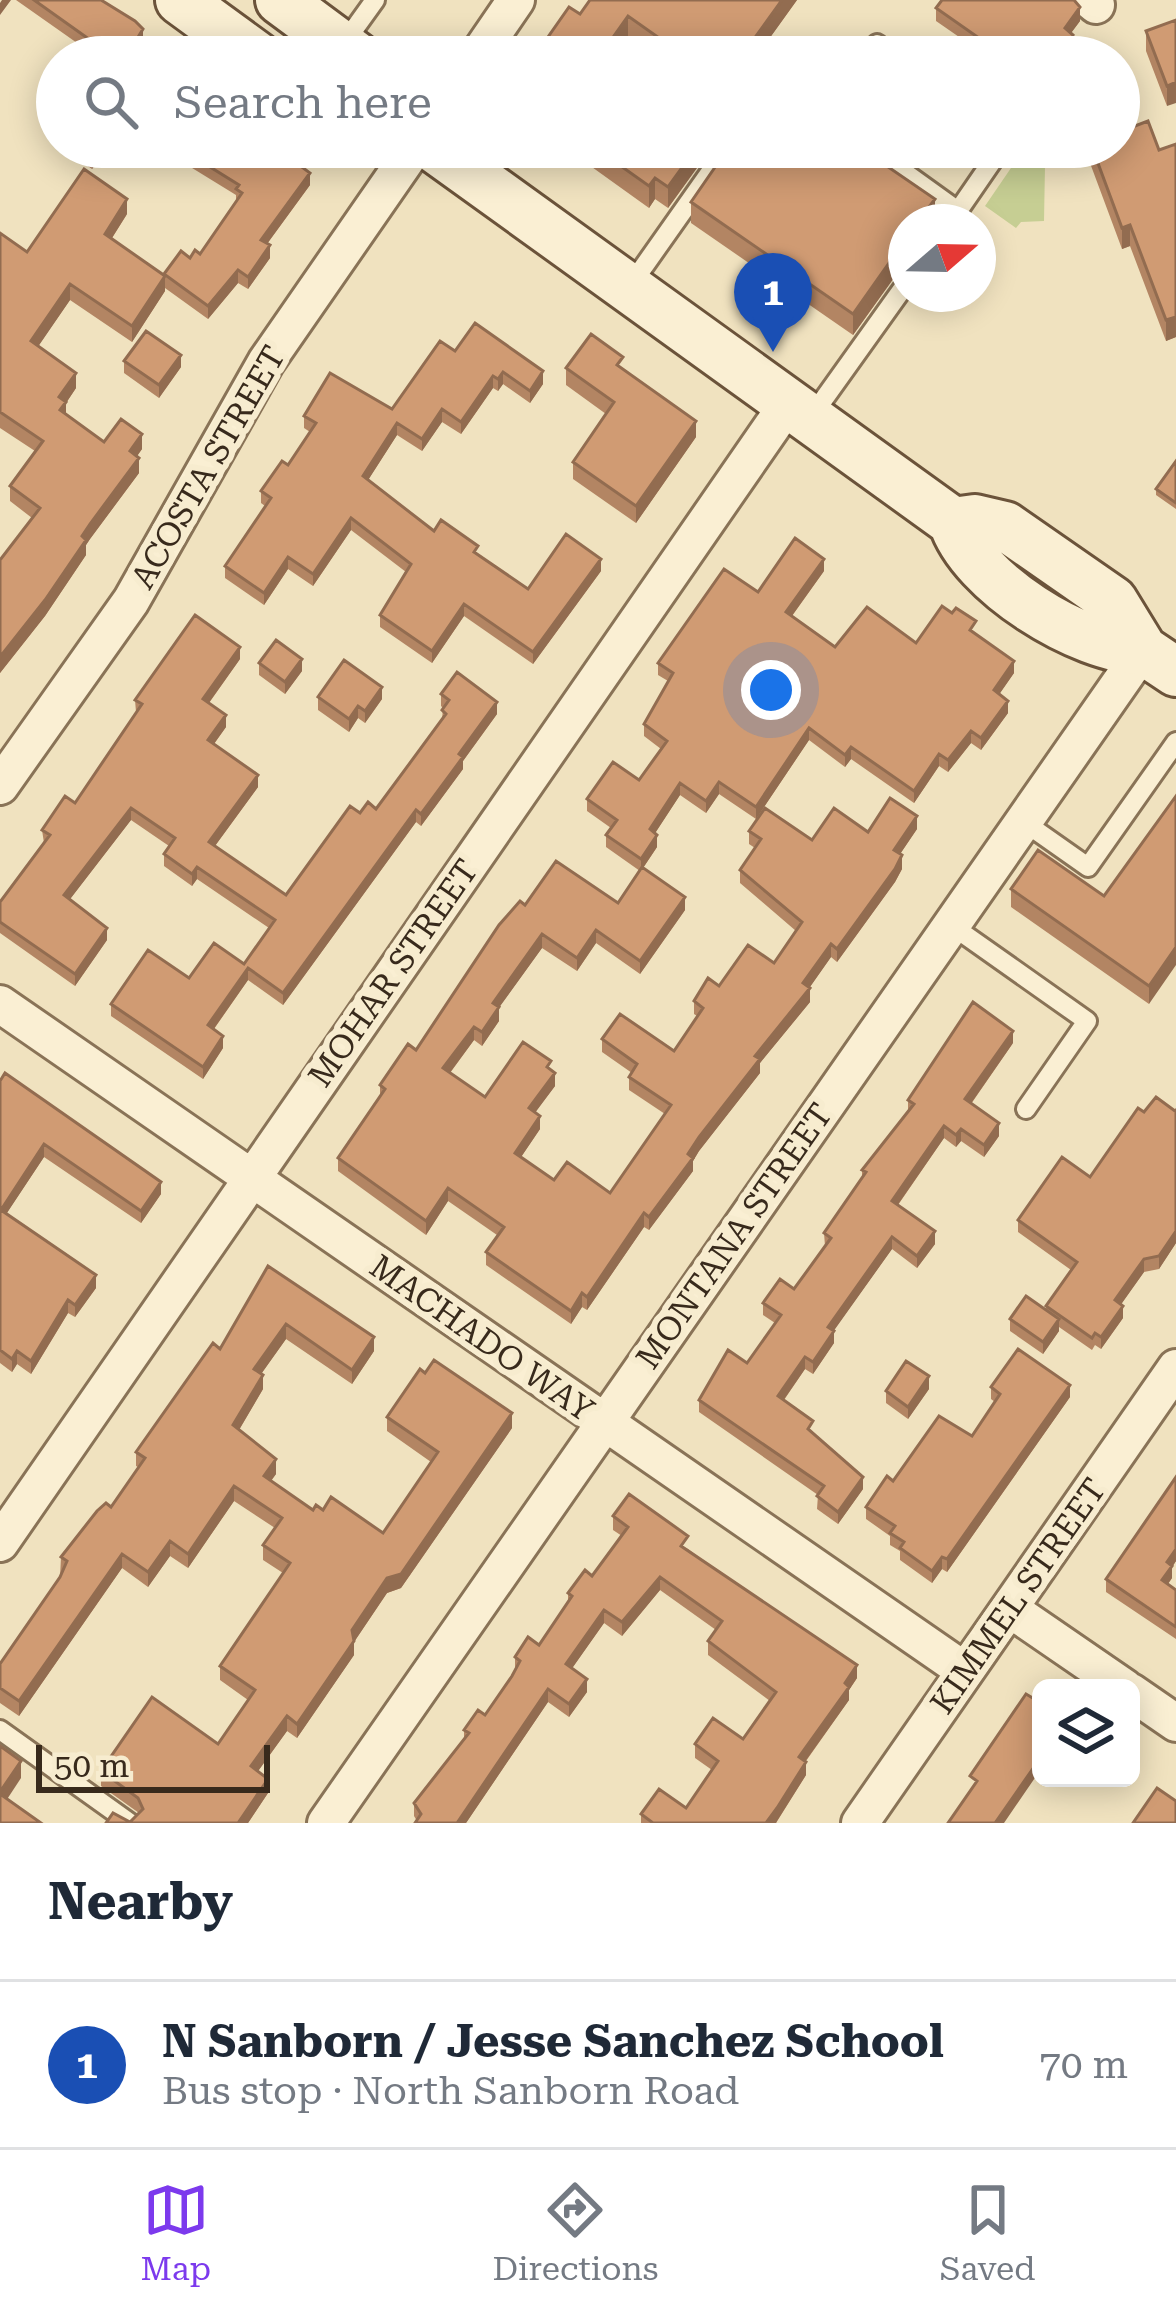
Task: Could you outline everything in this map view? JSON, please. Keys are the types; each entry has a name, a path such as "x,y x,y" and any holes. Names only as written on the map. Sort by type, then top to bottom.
{"main road":[{"path":"180,0 229,36"},
{"path":"280,0 329,36"},
{"path":"461,168 953,522 961,547 977,569 1085,639 1160,661"}],"street":[{"path":"491,36 516,0"},
{"name":"ACOSTA STREET","path":"0,786 130,601 196,494 259,374 401,168"},
{"name":"MOHAR STREET","path":"0,1543 252,1177 798,413"},
{"name":"MONTANA STREET","path":"326,1823 1024,822 1160,661"},
{"name":"MACHADO WAY","path":"0,1004 965,1671"},
{"name":"KIMMEL STREET","path":"860,1823 1176,1368"},
{"path":"1010,1609 1112,1679"},
{"path":"1140,1698 1176,1723"}],"lane":[{"path":"357,36 375,0"},
{"path":"627,290 713,168"},
{"path":"894,168 938,204"},
{"path":"963,204 988,168"},
{"path":"798,413 888,306"},
{"path":"1024,822 1088,867 1176,742"},
{"path":"951,926 1087,1021 1026,1109"},
{"path":"0,1730 130,1823"}],"green space":[{"path":"1011,168 1045,168 1044,221 1021,222 1016,228 996,214 996,204 986,204"}],"building":[{"path":"34,0 101,0 143,29 139,36 85,36"},
{"path":"590,0 782,0 756,36 656,36 628,16 614,36 549,36 569,7 580,14"},
{"path":"942,0 1074,0 1080,7 1065,28 1072,36 976,36 936,8"},
{"path":"1176,20 1176,82 1167,86 1146,31"},
{"path":"1148,121 1159,150 1176,144 1176,317 1166,320 1130,225 1122,228 1100,168 1140,168 1140,124"},
{"path":"212,168 303,168 310,173 261,240 270,245 248,277 238,270 208,306 164,274 181,251 190,258 195,250 200,254 242,193 236,189 239,185"},
{"path":"624,168 682,168 668,187 655,178 649,186"},
{"path":"714,168 890,168 935,199 931,204 888,204 888,264 853,314 691,202"},
{"path":"84,169 127,199 105,234 165,276 132,326 70,284 31,341 76,373 59,397 66,402 60,410 104,442 121,419 142,434 130,451 139,458 82,536 86,540 45,600 0,657 0,560 40,508 10,486 43,441 0,412 0,233 27,252"},
{"path":"475,323 543,371 530,391 503,372 498,379 493,376 461,422 442,409 422,439 397,423 363,476 434,531 441,520 478,546 474,552 528,589 566,534 601,559 533,652 464,604 432,651 380,615 411,564 351,518 313,574 288,557 264,593 225,566 271,498 261,491 282,461 288,465 316,423 304,416 330,373 392,409 440,341 455,351"},
{"path":"146,331 181,355 159,385 124,361"},
{"path":"591,334 623,357 617,365 696,421 636,506 573,462 614,402 566,368"},
{"path":"1176,461 1176,503 1156,489"},
{"path":"795,538 824,559 786,612 835,647 867,607 916,643 942,606 952,613 956,608 976,621 970,630 1014,661 994,690 1008,701 981,738 971,731 948,760 939,754 914,791 851,747 845,755 809,728 756,807 719,782 706,801 680,783 650,829 657,835 641,859 606,835 617,820 587,799 613,762 639,780 667,741 644,724 673,673 658,663 724,569 758,592"},
{"path":"195,615 240,647 203,699 226,715 208,740 258,775 209,842 286,895 350,806 360,813 368,802 376,809 446,714 442,710 449,700 441,694 457,672 497,702 459,754 463,757 421,814 416,810 283,993 248,968 208,1025 223,1036 203,1067 111,1004 148,950 189,978 214,943 244,964 275,920 197,867 192,874 164,854 175,838 131,808 64,895 107,928 75,974 0,922 0,902 50,835 42,830 65,796 75,803 142,704 135,700"},
{"path":"276,640 302,659 285,682 259,663"},
{"path":"344,660 382,687 365,711 358,706 349,719 318,697"},
{"path":"1176,796 1176,947 1149,986 1011,889 1038,850 1104,896"},
{"path":"890,798 917,816 894,850 902,855 895,869 837,949 831,944 803,983 810,988 699,1137 688,1154 693,1158 649,1217 644,1213 587,1297 582,1293 571,1311 486,1252 504,1227 448,1188 426,1221 338,1158 385,1089 380,1085 408,1044 416,1050 499,925 520,901 525,905 556,861 618,903 642,867 685,897 640,961 596,930 577,958 542,934 493,1003 499,1007 482,1032 474,1027 443,1068 485,1097 523,1042 551,1061 547,1067 555,1073 529,1108 540,1116 515,1153 554,1180 567,1162 610,1193 671,1105 629,1077 637,1064 602,1039 620,1014 674,1051 703,1008 694,1001 708,978 719,986 748,945 774,963 802,922 740,870 761,839 749,831 765,808 812,840 834,808 868,832"},
{"path":"973,1002 1013,1031 965,1099 999,1123 984,1145 961,1129 956,1135 944,1126 892,1201 935,1231 917,1256 892,1237 828,1327 834,1331 813,1362 805,1357 778,1396 813,1421 808,1429 863,1477 838,1512 817,1496 824,1486 699,1400 728,1350 747,1363 781,1315 763,1303 780,1279 794,1289 831,1238 824,1233 866,1172 862,1170 914,1104 908,1100"},
{"path":"5,1073 161,1182 141,1211 44,1144 1,1210 96,1275 75,1305 68,1300 31,1361 17,1351 12,1359 0,1350 0,1081"},
{"path":"1156,1097 1176,1110 1176,1231 1159,1256 1144,1259 1115,1300 1123,1306 1101,1337 1095,1333 1092,1338 1046,1306 1077,1262 1018,1220 1062,1157 1090,1177 1138,1108 1144,1112"},
{"path":"268,1266 374,1337 352,1370 286,1324 254,1369 263,1375 233,1425 276,1459 264,1476 313,1510 316,1505 323,1510 331,1497 383,1533 438,1452 387,1417 420,1369 425,1373 434,1360 512,1413 401,1574 387,1578 352,1630 354,1641 297,1724 287,1716 251,1766 268,1779 238,1823 106,1823 113,1813 130,1822 143,1809 138,1798 101,1771 152,1697 218,1744 255,1690 220,1666 290,1563 263,1545 282,1518 234,1486 188,1554 170,1541 148,1572 122,1554 19,1701 0,1688 0,1664 60,1577 67,1561 61,1557 97,1511 106,1503 111,1507 145,1458 136,1452 213,1343 220,1349"},
{"path":"1026,1296 1059,1319 1043,1342 1010,1319"},
{"path":"1018,1349 1070,1385 947,1559 942,1557 932,1571 900,1548 904,1542 890,1533 895,1526 866,1507 887,1476 893,1481 939,1416 972,1436 1000,1394 991,1387"},
{"path":"906,1361 929,1376 908,1407 886,1391"},
{"path":"1176,1477 1176,1549 1162,1580 1176,1590 1176,1627 1106,1579"},
{"path":"629,1494 688,1536 681,1546 857,1665 845,1683 849,1687 799,1757 806,1762 777,1808 766,1823 653,1823 641,1814 659,1789 686,1808 718,1761 695,1744 713,1718 743,1739 776,1692 708,1641 722,1621 660,1577 622,1622 604,1610 566,1664 587,1679 569,1704 548,1689 457,1823 415,1823 421,1814 414,1803 469,1733 464,1730 478,1710 485,1715 512,1676 520,1661 515,1657 528,1637 539,1645 585,1570 592,1576 628,1527 613,1516"},
{"path":"1026,1694 1032,1698 1032,1770 995,1823 948,1823 977,1781 970,1776"},
{"path":"0,1746 21,1761 0,1792"},
{"path":"1157,1788 1176,1801 1176,1823 1133,1823"},
{"path":"0,1794 41,1823 0,1823"}],"place":[{"name":"N Sanborn / Jesse Sanchez School","path":"773,352"}]}
